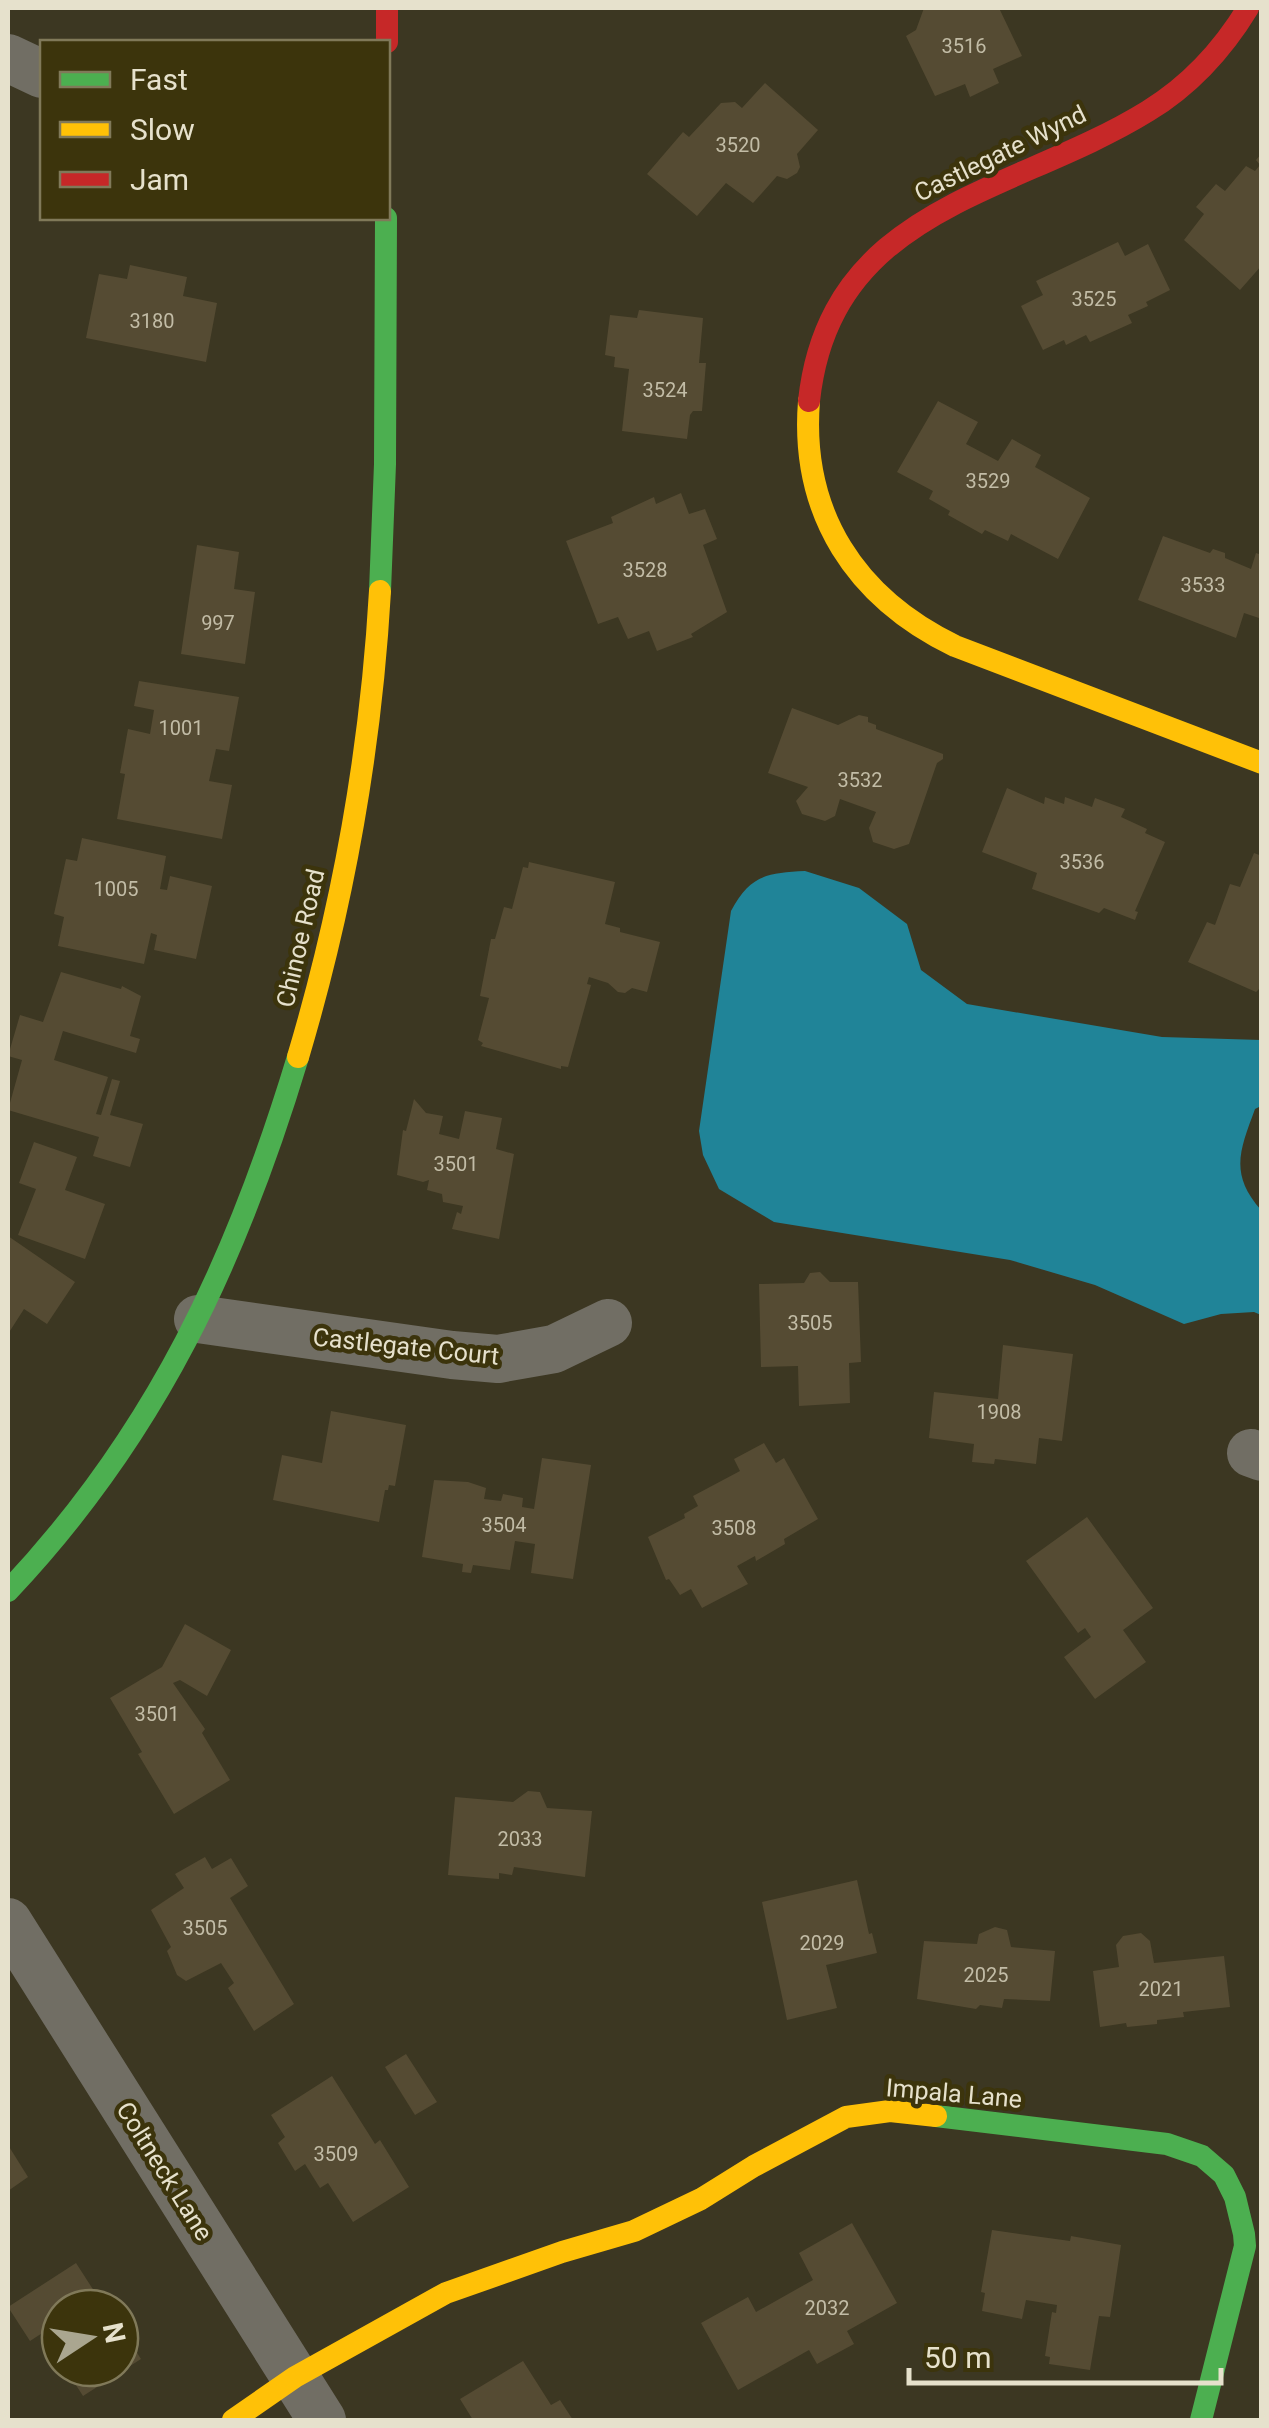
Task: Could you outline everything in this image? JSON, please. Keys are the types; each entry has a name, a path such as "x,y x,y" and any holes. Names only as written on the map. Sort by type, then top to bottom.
{"street":[{"path":"386,8 387,40"},
{"name":"Castlegate Wynd","path":"1248,8 1204,64 1150,110 924,220 887,245 858,272 834,308 817,350 809,397 808,444 816,489 834,534 858,573 909,622 954,646 1262,763"},
{"path":"8,58 40,73"},
{"name":"Chinoe Road","path":"8,1591 50,1547 122,1454 198,1319 267,1154 309,1022 344,870 366,743 379,612 386,220"},
{"name":"Castlegate Court","path":"198,1319 452,1356 498,1358 554,1350 608,1324"},
{"name":"Coltneck Lane","path":"8,1922 322,2420"},
{"name":"Impala Lane","path":"234,2420 295,2377 446,2294 634,2231 701,2199 846,2117 890,2112 1166,2144 1207,2158 1231,2186 1242,2218 1245,2246 1201,2420"}],"water":[{"path":"805,871 859,888 907,924 921,970 967,1004 1162,1037 1261,1040 1261,1106 1255,1109 1240,1161 1244,1185 1261,1210 1261,1315 1221,1314 1184,1324 1095,1285 1010,1260 774,1222 719,1189 703,1155 699,1131 731,911 745,890 761,878"}],"building":[{"path":"924,8 999,8 1022,56 993,69 999,83 970,97 965,84 935,96 906,36 916,30"},
{"path":"765,83 818,130 797,154 797,173 787,179 777,176 753,203 726,183 697,216 647,174 683,132 689,137 721,103 735,102 742,108"},
{"path":"1262,153 1262,265 1240,290 1184,240 1204,214 1196,207 1216,184 1225,191 1246,166 1255,171 1260,165 1256,160"},
{"path":"1118,242 1125,256 1148,244 1170,290 1128,315 1132,323 1090,342 1086,335 1043,350 1021,306 1043,295 1036,281"},
{"path":"130,265 187,277 183,296 217,303 206,362 86,338 99,274 127,279"},
{"path":"639,310 703,318 699,363 706,363 702,411 690,415 687,439 622,431 629,369 614,367 615,357 605,355 610,315 637,318"},
{"path":"938,401 978,422 966,444 998,461 1012,439 1041,455 1035,467 1090,498 1058,559 1011,534 1008,541 985,530 982,534 929,499 933,491 897,472"},
{"path":"681,493 689,514 705,509 717,539 703,545 727,612 691,634 693,637 657,651 649,631 628,639 618,617 598,624 566,541 613,523 611,517 654,497 656,504"},
{"path":"1163,536 1210,553 1213,549 1225,553 1225,558 1251,569 1256,553 1262,555 1262,619 1244,613 1236,638 1138,600"},
{"path":"197,545 239,552 234,589 255,592 245,664 181,654"},
{"path":"139,681 239,697 229,751 216,749 209,781 232,785 222,839 117,819 128,729 150,734 154,710 134,706"},
{"path":"792,708 838,725 859,715 868,717 876,729 943,754 909,844 894,849 873,842 869,828 876,812 840,799 835,816 825,821 802,814 796,801 808,787 768,773"},
{"path":"1007,788 1044,804 1045,797 1064,804 1065,797 1092,807 1095,798 1125,809 1121,817 1165,842 1135,911 1135,920 1104,908 1099,913 1032,889 1037,873 982,852"},
{"path":"82,838 166,856 160,889 167,890 170,876 212,886 196,959 154,950 157,935 151,933 144,964 58,946 64,917 54,914 66,859 77,861"},
{"path":"1254,853 1262,856 1262,986 1256,992 1188,962 1207,922 1215,925 1230,884 1240,887"},
{"path":"529,862 615,882 605,924 660,942 647,992 632,988 618,992 608,983 589,977 587,984 591,985 568,1067 561,1069 481,1046 483,1043 478,1040 489,998 480,996 491,939 495,939 504,907 512,909 523,867 528,868"},
{"path":"61,972 121,989 122,986 141,996 130,1036 140,1039 136,1053 63,1031 54,1060 108,1077 96,1114 101,1115 112,1079 120,1081 110,1115 143,1124 130,1167 93,1156 99,1137 8,1110 22,1060 8,1056 20,1015 43,1022"},
{"path":"414,1099 426,1113 443,1116 439,1134 459,1139 465,1111 502,1118 496,1149 514,1154 499,1239 452,1229 463,1206 443,1202 442,1194 427,1190 429,1180 397,1175 403,1130 406,1131"},
{"path":"34,1142 77,1157 65,1190 105,1204 85,1259 18,1235 36,1189 19,1183"},
{"path":"8,1236 75,1282 47,1324 24,1309 8,1334"},
{"path":"820,1272 830,1282 858,1282 861,1362 849,1363 850,1403 799,1406 798,1366 761,1367 759,1284 804,1283 810,1273"},
{"path":"1003,1345 1073,1354 1062,1441 1039,1438 1036,1464 995,1459 994,1464 972,1462 974,1444 929,1438 934,1392 998,1399"},
{"path":"331,1411 406,1425 395,1486 389,1485 385,1490 379,1522 273,1500 282,1455 322,1463"},
{"path":"764,1443 776,1463 784,1458 818,1519 756,1561 755,1556 737,1566 748,1584 702,1608 691,1589 680,1595 666,1580 648,1537 685,1518 684,1514 698,1506 693,1496 740,1471 734,1459"},
{"path":"542,1458 591,1465 573,1579 531,1573 535,1544 515,1541 510,1570 473,1565 471,1573 462,1572 463,1564 422,1557 434,1480 468,1482 486,1488 484,1499 501,1501 503,1494 523,1498 522,1507 534,1509"},
{"path":"1087,1517 1153,1608 1123,1630 1146,1662 1095,1699 1064,1657 1091,1637 1085,1628 1078,1633 1026,1561"},
{"path":"185,1624 231,1650 207,1696 180,1680 173,1683 205,1729 202,1733 230,1780 174,1814 110,1698 162,1667"},
{"path":"528,1791 540,1792 547,1808 592,1811 585,1877 514,1867 512,1875 499,1873 499,1879 448,1875 455,1797 513,1802"},
{"path":"205,1857 212,1869 231,1858 248,1886 230,1898 294,2004 254,2031 228,1988 234,1983 221,1963 186,1981 177,1975 167,1951 171,1947 151,1910 184,1888 175,1874"},
{"path":"857,1880 877,1953 826,1965 837,2008 787,2020 762,1902"},
{"path":"995,1927 1007,1930 1011,1947 1055,1951 1050,2001 1004,1999 1002,2008 980,2005 976,2009 917,1999 924,1941 977,1944 979,1934"},
{"path":"1141,1933 1150,1941 1154,1963 1224,1956 1230,2007 1183,2012 1184,2017 1157,2020 1157,2024 1100,2027 1093,1971 1119,1967 1116,1945 1123,1936"},
{"path":"406,2054 437,2102 415,2115 385,2067"},
{"path":"332,2076 375,2144 380,2140 409,2187 353,2222 328,2183 320,2188 305,2164 295,2171 278,2143 285,2137 271,2115"},
{"path":"8,2145 28,2177 8,2191"},
{"path":"852,2223 897,2303 847,2331 854,2344 817,2364 809,2350 738,2390 701,2323 748,2297 756,2312 813,2280 799,2253"},
{"path":"992,2230 1070,2241 1071,2236 1121,2245 1110,2317 1099,2316 1090,2370 1049,2364 1050,2357 1045,2356 1052,2312 1056,2313 1057,2305 1026,2300 1022,2319 982,2311 985,2293 981,2292"},
{"path":"76,2263 92,2288 40,2288 40,2334 30,2341 8,2307"},
{"path":"523,2361 551,2405 560,2400 573,2420 473,2420 460,2399"},
{"path":"78,2388 96,2388 83,2396"}],"traffic: fast":[{"path":"380,591 386,220"},
{"path":"8,1591 107,1470 185,1342 247,1205 298,1057"},
{"path":"936,2116 1167,2144 1202,2156 1224,2175 1235,2197 1245,2246 1201,2420"}],"traffic: slow":[{"path":"809,401 814,480 825,516 841,548 889,603 955,646 1262,763"},
{"path":"298,1057 329,943 352,827 370,709 380,591"},
{"path":"233,2420 295,2377 446,2293 634,2231 701,2199 846,2117 890,2111 936,2116"}],"traffic: jam":[{"path":"387,8 387,40"},
{"path":"809,401 824,336 852,285 890,246 935,214 1095,140 1148,111 1204,66 1248,8"}]}
